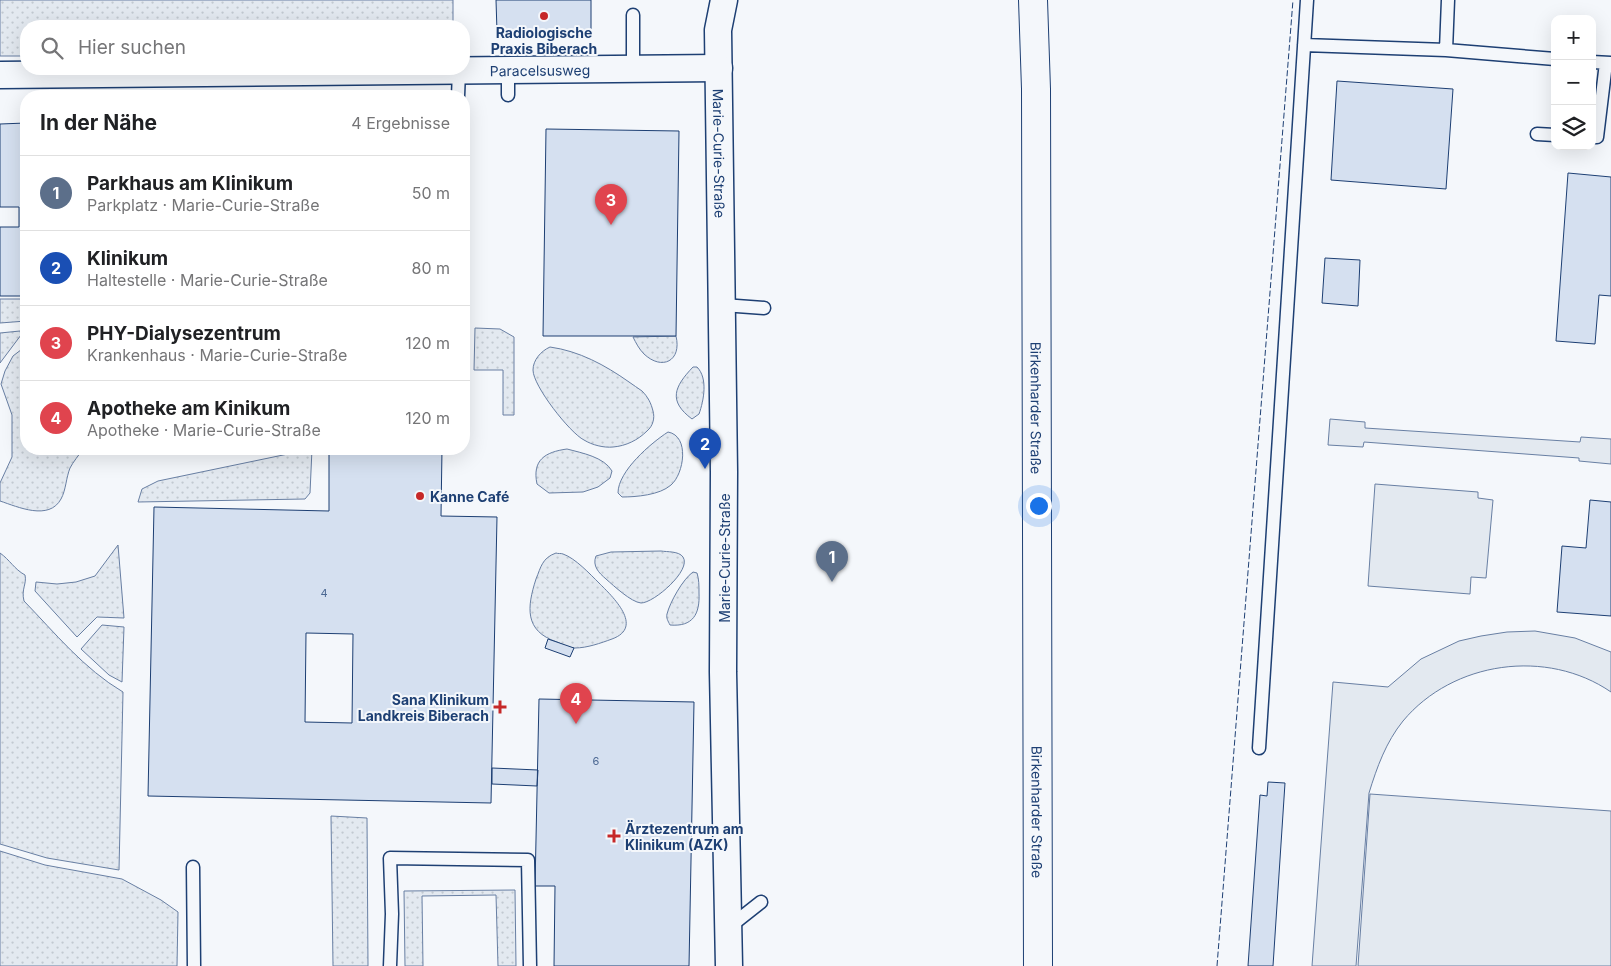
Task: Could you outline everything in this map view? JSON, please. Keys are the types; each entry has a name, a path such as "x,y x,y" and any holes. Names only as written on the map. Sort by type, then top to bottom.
{"main road":[{"name":"Birkenharder Straße","path":"1033,0 1036,89 1038,966"}],"street":[{"name":"Marie-Curie-Straße","path":"724,0 718,30 724,472 723,672 729,966"},
{"name":"Paracelsusweg","path":"470,74 508,83 633,69 719,68"},
{"name":"Paracelsusweg","path":"0,75 20,75"}],"lane":[{"path":"1259,748 1306,0"},
{"path":"1446,50 1448,0"},
{"path":"633,69 634,15"},
{"path":"1304,45 1446,50 1551,59"},
{"path":"1596,137 1608,63"},
{"path":"458,90 459,75"},
{"path":"1537,134 1551,135"},
{"path":"722,306 764,308"},
{"path":"390,966 392,914 390,858 528,860 530,966"},
{"path":"193,868 194,966"},
{"path":"728,928 761,902"}],"shaded area":[{"path":"0,0 453,0 453,20 20,20 20,56 0,56"},
{"path":"0,299 20,299 20,321 0,323"},
{"path":"475,328 500,329 514,337 514,415 503,415 503,370 474,370"},
{"path":"20,331 20,336 0,363 0,333"},
{"path":"676,336 676,352 669,361 664,362 657,362 644,354 633,337"},
{"path":"550,347 571,352 591,360 611,370 642,391 649,400 654,414 651,427 632,442 613,447 594,445 578,436 553,408 539,387 535,377 533,366 536,359"},
{"path":"20,351 20,455 78,455 70,468 61,499 56,506 41,511 24,509 0,501 0,483 12,457 12,415 1,384 13,356"},
{"path":"693,367 697,367 703,377 704,389 699,414 692,419 679,406 676,394 681,381"},
{"path":"1330,419 1365,422 1365,428 1580,442 1581,437 1611,439 1611,464 1579,461 1579,458 1364,442 1363,447 1328,445"},
{"path":"668,432 680,440 682,448 682,464 676,480 661,491 641,496 622,497 618,493 619,485 629,467 645,450"},
{"path":"567,449 592,456 604,462 612,471 610,478 598,487 583,492 549,493 537,484 536,469 538,463 552,452"},
{"path":"283,455 312,455 310,493 305,499 138,502 142,489 158,481"},
{"path":"1375,484 1478,492 1478,498 1493,500 1486,578 1471,577 1470,594 1368,586"},
{"path":"118,545 124,618 97,617 77,637 35,591 36,582 57,584 76,582 95,576"},
{"path":"661,551 681,555 684,563 682,570 670,585 647,602 637,602 613,586 599,572 595,563 596,556 611,552"},
{"path":"0,553 25,575 24,601 83,662 95,673 123,692 119,870 47,858 0,844"},
{"path":"556,553 568,556 587,571 618,603 626,619 626,627 621,634 599,644 575,648 546,637 533,625 530,608 536,579 543,563 548,557"},
{"path":"693,572 697,573 699,583 698,607 694,618 684,624 670,625 667,615 671,603 681,585"},
{"path":"102,625 124,627 122,682 109,675 81,649"},
{"path":"1535,631 1575,638 1611,652 1611,692 1586,678 1559,670 1530,666 1502,668 1474,674 1448,685 1424,701 1403,721 1392,737 1379,764 1369,793 1356,966 1312,966 1333,682 1388,687 1421,659 1459,641 1507,632"},
{"path":"1370,794 1611,811 1611,966 1358,966"},
{"path":"331,816 367,818 368,966 333,966"},
{"path":"0,851 45,865 122,879 161,900 178,912 177,966 0,966"},
{"path":"515,890 516,966 498,966 496,895 422,896 423,966 405,966 404,891"}],"building":[{"name":"Radiologische Praxis Biberach","path":"496,0 591,0 591,31 497,32"},
{"path":"1337,81 1453,89 1446,189 1331,180"},
{"path":"20,123 20,296 0,296 0,227 19,227 19,207 0,207 0,124"},
{"path":"546,129 679,131 676,336 543,336"},
{"path":"1568,173 1611,177 1611,296 1599,295 1595,344 1556,341"},
{"path":"1325,258 1360,260 1358,306 1322,303"},
{"path":"329,455 442,455 441,516 497,517 491,803 148,796 154,507 329,511","holes":["306,633 353,634 352,723 305,722"]},
{"path":"1590,500 1611,502 1611,616 1557,612 1562,546 1586,548"},
{"path":"548,639 574,648 570,657 545,648"},
{"name":"Ärztezentrum am Klinikum (AZK)","path":"539,699 694,702 689,966 554,966 555,886 535,886"},
{"path":"492,768 538,770 537,786 492,784"},
{"path":"1268,782 1285,783 1273,966 1248,966 1260,795 1267,796"}],"fence":[{"path":"1217,966 1293,0"}],"place":[{"name":"Radiologische Praxis Biberach","path":"544,16"},
{"name":"PHY-Dialysezentrum","path":"611,225"},
{"name":"Klinikum","path":"705,469"},
{"name":"Kanne Café","path":"420,496"},
{"name":"Parkhaus am Klinikum","path":"832,582"},
{"name":"Sana Klinikum Landkreis Biberach","path":"500,707"},
{"name":"Apotheke am Kinikum","path":"576,724"},
{"name":"Ärztezentrum am Klinikum (AZK)","path":"614,836"}]}
